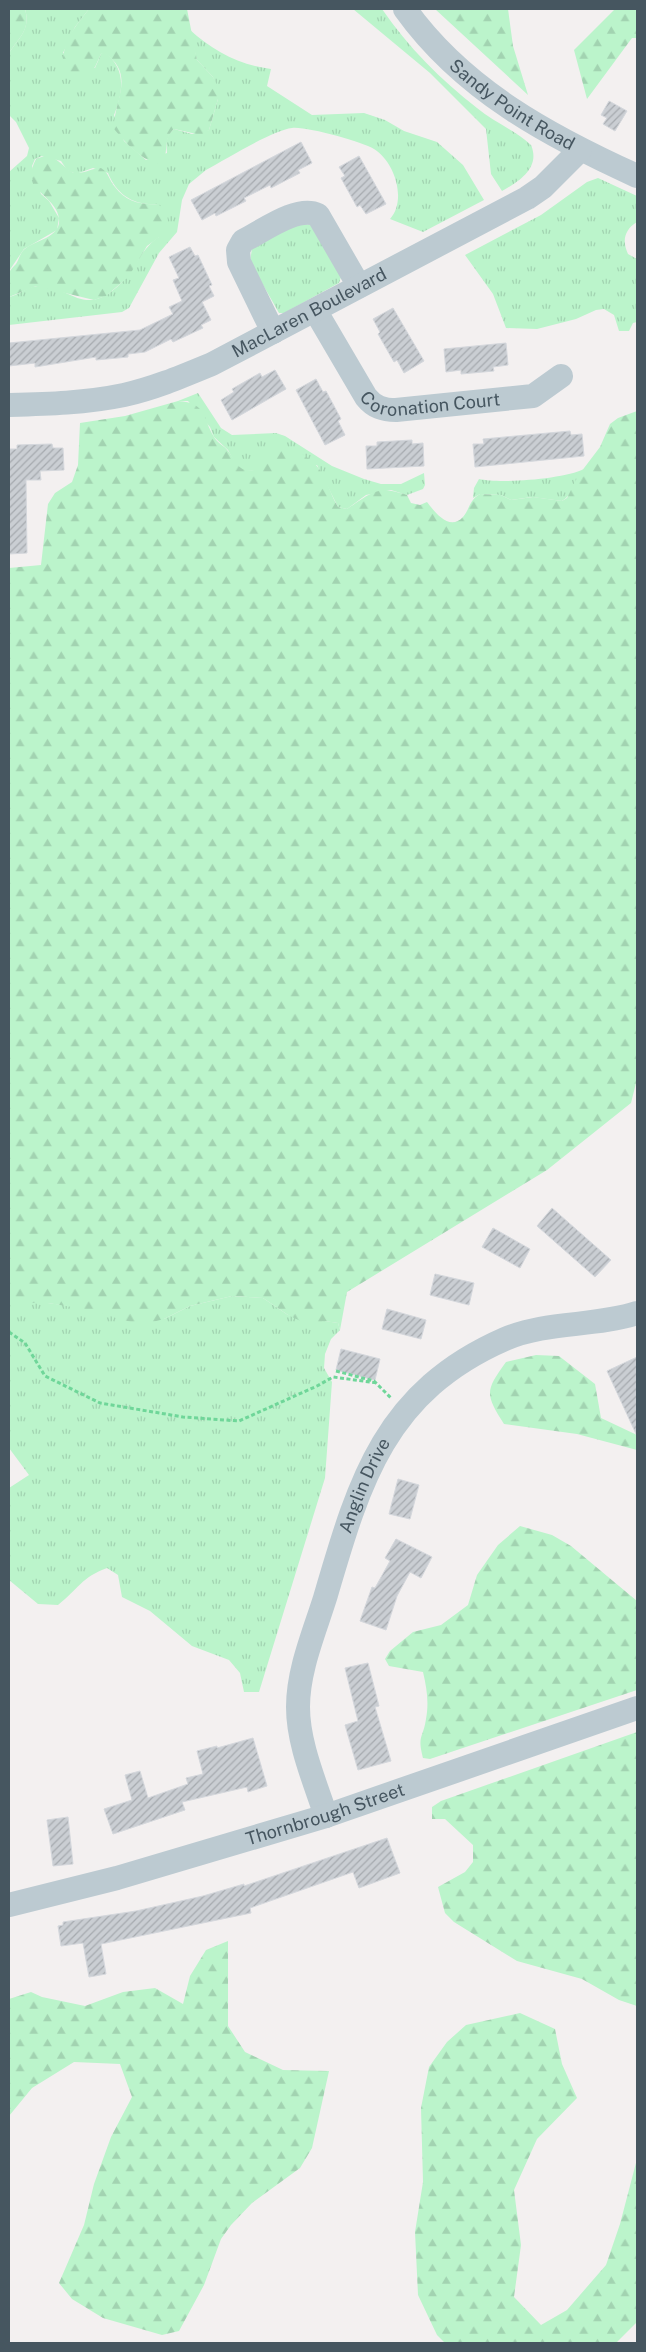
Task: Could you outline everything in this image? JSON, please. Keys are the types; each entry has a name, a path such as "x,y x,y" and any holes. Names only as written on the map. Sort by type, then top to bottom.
{"street":[{"name":"Sandy Point Road","path":"405,9 430,40 466,76 519,116 580,150 637,176"},
{"name":"MacLaren Boulevard","path":"9,405 70,403 124,395 173,381 212,364 527,198 543,187 580,150"},
{"path":"273,332 239,262 238,250 244,241 299,212 312,212 322,220 359,286"},
{"name":"Coronation Court","path":"315,310 366,397 374,405 383,409 396,410 534,396 561,376"},
{"name":"Anglin Drive","path":"326,1816 299,1723 300,1687 341,1542 368,1469 382,1443 404,1412 430,1387 454,1368 504,1340 544,1327 605,1320 637,1313"},
{"name":"Thornbrough Street","path":"9,1905 117,1878 326,1816 637,1708"}],"path":[{"path":"9,1332 25,1343 45,1376 100,1404 183,1417 239,1420 317,1386 333,1376 377,1383"},
{"path":"336,1371 377,1383 404,1412"}],"green space":[{"path":"9,9 25,9 26,22 23,33 9,53"},
{"path":"25,9 89,9 75,27 63,53 95,68 101,54 104,52 111,58 117,66 121,81 121,90 114,115 124,141 146,160 167,153 167,140 169,134 174,129 192,134 209,130 218,99 213,77 197,60 189,29 207,44 227,56 248,64 271,69 267,86 312,115 364,113 385,120 404,131 437,142 463,165 484,200 423,232 390,219 398,202 396,182 388,163 374,149 358,142 321,132 299,128 284,130 249,146 206,170 189,184 182,200 177,232 159,253 129,308 122,312 9,325 9,297 31,287 38,286 49,287 86,300 95,300 105,296 123,281 147,247 159,237 158,204 141,203 127,198 116,187 108,173 93,168 76,174 67,170 61,161 42,156 35,159 32,166 41,194 49,201 59,218 57,230 24,249 9,271 9,172 27,156 29,148 16,122 9,115 9,53 25,28"},
{"path":"89,9 187,9 197,60 213,77 219,89 209,130 201,135 174,129 167,139 164,161 157,164 144,158 128,145 114,129 121,79 114,61 104,53 101,54 95,67 81,80 67,74 64,65 65,47 68,39"},
{"path":"353,9 382,9 414,50 451,86 484,113 519,135 531,145 533,161 521,179 502,191 491,174 486,129 430,73"},
{"path":"435,9 508,9 513,46 528,95"},
{"path":"615,9 637,9 637,38 632,38 587,99 574,50"},
{"path":"47,155 74,173 101,168 124,196 134,202 158,204 167,212 168,223 165,233 147,246 129,276 106,296 94,300 36,286 9,297 9,273 23,251 52,234 59,225 57,211 35,186 32,178 32,170 36,159"},
{"path":"598,178 637,196 637,222 627,232 625,245 628,254 637,259 637,322 633,323 629,331 619,331 614,315 604,309 596,310 576,319 537,329 506,328 493,294 465,255 541,215 587,182"},
{"path":"297,223 312,225 341,277 339,283 284,313 279,313 250,262 252,248"},
{"path":"198,393 221,428 232,435 276,433 285,436 332,466 364,479 381,484 401,484 424,473 425,485 423,489 407,495 391,490 366,495 347,509 338,507 317,465 246,471 237,467 228,450 214,437 210,427 188,401 178,401"},
{"path":"178,401 187,402 199,408 215,439 227,449 241,468 254,470 263,453 269,449 283,447 291,449 299,452 316,465 323,475 338,507 347,509 375,492 397,492 407,495 411,503 420,505 427,502 442,518 452,522 458,521 463,517 474,499 480,494 501,495 511,500 533,497 562,501 567,498 578,476 600,447 610,424 618,418 637,411 637,1079 631,1103 547,1170 347,1292 340,1330 338,1323 324,1321 311,1326 288,1315 263,1298 232,1296 190,1306 164,1319 141,1325 90,1310 48,1303 9,1303 9,568 41,565 48,504 55,493 72,482 78,465 80,423 125,416"},
{"path":"584,469 572,491 562,501 532,497 511,500 501,495 480,494 473,498 474,488 479,479 502,481 532,480 575,473"},
{"path":"232,1296 263,1298 288,1315 338,1323 340,1330 331,1339 325,1354 324,1368 332,1382 325,1478 259,1692 244,1692 240,1673 229,1660 192,1646 150,1611 122,1597 118,1575 107,1568 86,1579 58,1605 38,1604 9,1580 9,1488 29,1475 9,1448 9,1303 48,1303 164,1319 190,1306"},
{"path":"536,1355 559,1356 595,1384 601,1418 637,1435 637,1450 577,1434 504,1424 493,1406 490,1393 491,1386 506,1362"},
{"path":"520,1526 552,1535 571,1546 637,1601 637,1690 430,1759 423,1758 421,1741 427,1713 427,1702 423,1672 389,1666 385,1659 390,1651 413,1632 441,1625 468,1605 477,1575 498,1545"},
{"path":"637,1732 637,2006 619,2000 582,1979 517,1961 454,1922 445,1913 438,1887 465,1872 473,1862 473,1845 445,1819 432,1819 432,1807 441,1801"},
{"path":"228,1941 228,2026 245,2052 283,2070 329,2071 312,2148 300,2168 252,2203 231,2225 221,2239 204,2285 179,2331 162,2335 103,2318 72,2299 59,2283 84,2225 94,2184 111,2137 132,2097 120,2064 74,2062 32,2088 9,2116 9,1999 31,1992 42,1997 85,2006 123,1992 155,1988 183,2004 190,1976 206,1950"},
{"path":"520,2013 555,2029 562,2064 577,2098 537,2139 514,2190 521,2245 514,2297 541,2325 567,2310 606,2265 620,2224 637,2159 637,2322 616,2343 445,2343 437,2335 418,2295 415,2232 423,2182 421,2108 429,2067 447,2042 466,2025"}],"building":[{"path":"609,101 627,111 615,131 603,124 607,118 601,115"},
{"path":"301,142 312,163 298,170 300,173 271,188 270,185 244,198 246,201 216,216 215,213 202,220 191,200"},
{"path":"359,156 386,204 366,214 360,205 357,207 341,178 345,176 339,167"},
{"path":"190,247 195,256 198,255 212,285 209,286 214,296 202,302 211,320 201,325 203,328 173,342 171,339 145,352 128,354 128,357 96,360 96,357 35,367 35,363 9,366 9,343 140,330 173,314 169,307 182,301 173,280 179,278 169,257"},
{"path":"393,308 424,361 404,373 397,360 394,362 378,334 380,332 373,319"},
{"path":"506,343 508,365 493,367 494,371 461,374 461,370 446,372 444,349"},
{"path":"275,370 286,389 232,420 221,400 234,392 232,389 260,373 262,377"},
{"path":"316,379 323,392 326,391 341,419 338,421 345,435 325,445 296,390"},
{"path":"570,431 571,435 582,434 584,456 475,467 473,444 484,444 483,439"},
{"path":"412,440 412,444 423,443 424,466 367,469 366,446 377,446 377,442"},
{"path":"52,444 53,448 63,448 64,470 40,471 41,480 26,480 27,553 9,554 9,449 17,449 17,445"},
{"path":"552,1208 611,1260 595,1277 537,1226"},
{"path":"493,1228 530,1249 520,1268 482,1247"},
{"path":"435,1274 474,1283 469,1305 430,1295"},
{"path":"387,1309 426,1320 421,1339 382,1329"},
{"path":"341,1349 380,1359 375,1380 336,1370"},
{"path":"637,1357 637,1436 607,1371"},
{"path":"398,1479 419,1485 410,1519 389,1514"},
{"path":"396,1539 432,1557 421,1578 410,1572 397,1596 386,1630 360,1621 372,1587 375,1588 390,1561 385,1558"},
{"path":"368,1663 379,1706 375,1707 391,1761 358,1770 345,1725 358,1721 345,1668"},
{"path":"253,1738 267,1786 248,1792 247,1787 182,1802 185,1810 113,1834 104,1809 132,1800 125,1775 140,1771 148,1798 188,1784 186,1778 203,1774 197,1751 217,1746 217,1748"},
{"path":"68,1817 73,1864 53,1866 47,1820"},
{"path":"387,1838 400,1873 359,1888 353,1872 250,1908 251,1913 101,1944 106,1974 89,1977 83,1943 61,1946 58,1926 63,1925 63,1922 136,1911 203,1896 244,1884 244,1886"}]}
